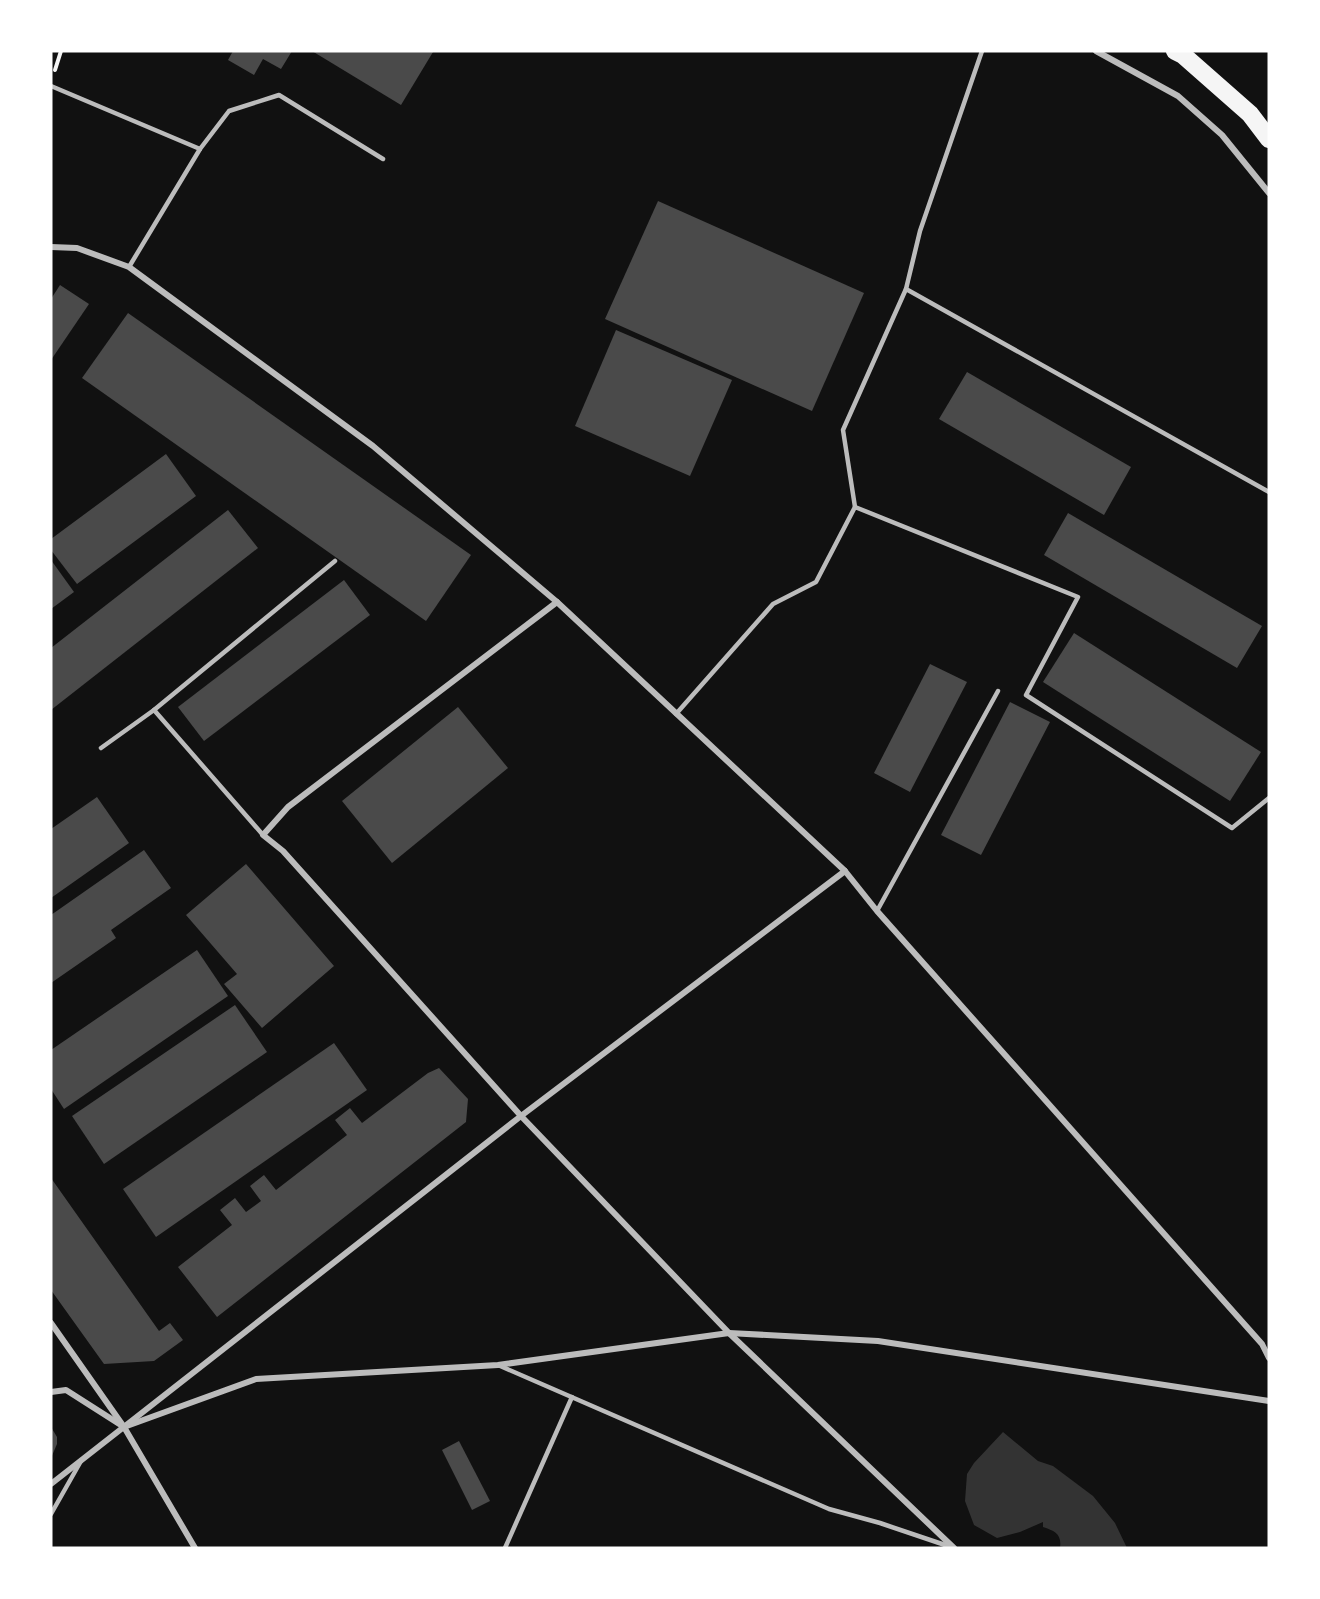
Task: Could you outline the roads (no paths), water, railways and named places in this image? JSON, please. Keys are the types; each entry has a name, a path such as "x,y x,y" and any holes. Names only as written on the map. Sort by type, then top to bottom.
{"highway":[{"path":"1175,51 1183,55 1250,114 1269,139"}],"street":[{"path":"1096,51 1178,96 1222,135 1269,193"},
{"path":"51,247 76,248 129,267 373,446 557,602 845,871 877,911 1262,1344 1269,1358"},
{"path":"557,602 288,807 263,835 283,851 521,1116 729,1333 954,1548"},
{"path":"51,1484 521,1116 845,871"},
{"path":"51,1323 124,1427 195,1548"},
{"path":"124,1427 255,1379 498,1365 729,1333 878,1341 1269,1401"},
{"path":"51,1392 66,1390 124,1427"}],"lane":[{"path":"676,714 773,604 816,582 855,507 843,430 906,289 920,231 982,51"},
{"path":"51,86 200,149"},
{"path":"129,267 200,149 229,111 279,95 383,159"},
{"path":"906,289 1269,492"},
{"path":"855,507 1078,597 1026,695 1232,828 1269,798"},
{"path":"101,748 154,710 335,561"},
{"path":"877,911 998,691"},
{"path":"154,710 263,835"},
{"path":"498,1365 829,1509 880,1523 954,1548"},
{"path":"505,1548 572,1397"},
{"path":"51,1514 82,1460"}]}
